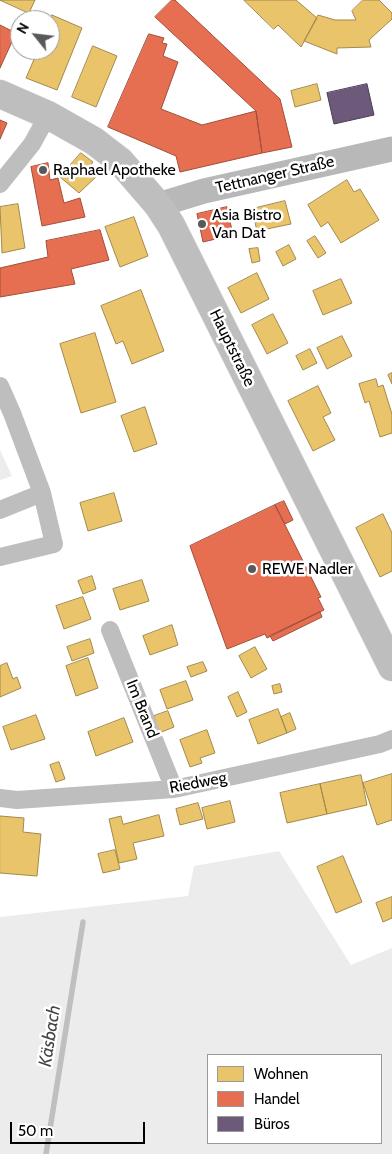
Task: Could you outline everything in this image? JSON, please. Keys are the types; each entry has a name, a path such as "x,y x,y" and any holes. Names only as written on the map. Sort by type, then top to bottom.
{"main road":[{"name":"Hauptstraße","path":"0,94 48,115 94,141 120,161 158,204 175,233 392,667"},
{"name":"Tettnanger Straße","path":"158,204 204,191 392,149"}],"street":[{"path":"0,184 32,144 48,115"},
{"path":"0,386 42,493 54,544 0,557"},
{"path":"0,510 42,493"},
{"name":"Im Brand","path":"110,630 174,789"},
{"name":"Riedweg","path":"0,798 17,800 174,789 380,744 392,739"}],"shaded area":[{"path":"0,450 12,476 0,480"},
{"path":"279,851 351,965 392,948 392,1154 0,1154 0,917 188,896 194,866"}],"building: Wohnen":[{"path":"0,0 35,0 30,10 22,10"},
{"path":"244,0 296,0 317,18 301,47 278,25 274,29"},
{"path":"363,0 379,0 392,13 392,19 369,40 371,47 337,48 337,54 304,41 318,15 335,20 356,20 352,11"},
{"path":"60,18 82,28 57,90 26,78 34,60 60,60"},
{"path":"93,46 117,56 96,107 72,97"},
{"path":"317,84 321,100 295,107 291,91"},
{"path":"81,153 93,162 89,167 98,175 79,193 60,177"},
{"path":"347,180 354,192 360,189 379,220 341,243 328,222 321,227 308,205"},
{"path":"285,201 291,224 257,231 252,209"},
{"path":"18,204 25,248 2,253 0,207"},
{"path":"134,217 148,256 120,267 105,227"},
{"path":"315,236 326,253 318,258 307,241"},
{"path":"289,245 296,259 283,266 276,252"},
{"path":"258,248 260,261 252,263 249,249"},
{"path":"257,273 269,299 241,313 228,288"},
{"path":"341,279 352,303 323,315 313,291"},
{"path":"141,290 164,351 132,364 123,341 116,344 101,306"},
{"path":"273,314 288,343 267,354 252,325"},
{"path":"95,333 116,402 81,413 60,344"},
{"path":"342,336 352,356 327,369 317,348"},
{"path":"310,349 317,363 303,370 296,356"},
{"path":"392,373 392,384 388,375"},
{"path":"376,379 378,387 383,385 392,414 392,433 380,437 369,401 365,403 359,384"},
{"path":"318,386 331,413 323,417 335,440 313,451 288,401"},
{"path":"145,407 157,444 134,452 121,416"},
{"path":"114,493 122,521 88,531 80,503"},
{"path":"383,514 392,533 392,571 380,577 356,528"},
{"path":"92,576 96,589 83,594 78,581"},
{"path":"142,580 149,601 120,610 113,589"},
{"path":"83,597 91,619 64,629 56,606"},
{"path":"172,625 178,645 150,655 143,636"},
{"path":"90,639 94,653 72,661 67,647"},
{"path":"255,647 267,669 251,678 239,656"},
{"path":"88,658 98,688 76,696 66,666"},
{"path":"203,662 207,671 191,677 187,667"},
{"path":"7,663 13,679 17,677 21,688 0,697 0,666"},
{"path":"186,681 193,700 167,709 160,690"},
{"path":"280,684 282,692 274,694 272,686"},
{"path":"238,692 247,712 237,717 228,697"},
{"path":"278,709 287,733 258,744 249,720"},
{"path":"168,711 174,727 159,733 154,716"},
{"path":"290,713 296,729 287,733 281,717"},
{"path":"36,715 45,739 11,750 3,727"},
{"path":"124,718 133,742 96,756 88,732"},
{"path":"207,730 215,753 200,758 202,763 190,767 180,740"},
{"path":"59,762 65,779 56,782 50,765"},
{"path":"392,774 392,820 377,825 363,783"},
{"path":"361,775 367,805 327,814 320,784"},
{"path":"320,784 327,814 287,823 280,793"},
{"path":"230,801 235,822 207,829 202,808"},
{"path":"198,803 203,819 180,825 176,809"},
{"path":"159,815 164,836 133,843 137,859 119,863 109,819 121,816 123,824"},
{"path":"0,816 24,818 23,832 41,834 37,876 0,873"},
{"path":"115,850 120,869 103,873 98,854"},
{"path":"343,856 362,902 336,913 317,867"},
{"path":"392,897 392,918 383,922 376,903"}],"building: Handel":[{"path":"172,0 175,0 280,99 292,147 262,153 256,111 155,17"},
{"path":"0,25 10,30 10,46 0,68"},
{"path":"149,34 164,38 162,43 167,44 163,56 178,62 161,109 202,125 256,111 262,153 180,172 176,156 108,127"},
{"path":"0,120 7,123 0,139"},
{"path":"48,163 50,180 58,178 64,203 80,198 85,217 42,226 31,167"},
{"path":"227,207 233,235 203,242 197,214"},
{"path":"100,230 109,260 71,269 75,284 0,297 0,268 48,257 46,241"},
{"path":"284,501 293,520 285,524 275,505"},
{"name":"REWE Nadler","path":"275,505 321,597 318,598 324,610 267,638 265,634 227,649 190,546"},
{"path":"320,612 322,617 273,641 270,636"}],"building: Büros":[{"path":"367,84 374,115 334,124 327,93"}],"waterway":[{"name":"Käsbach","path":"46,1154 83,922"}],"place":[{"name":"Raphael Apotheke","path":"43,170"},
{"name":"Asia Bistro Van Dat","path":"202,224"},
{"name":"REWE Nadler","path":"252,569"}]}
